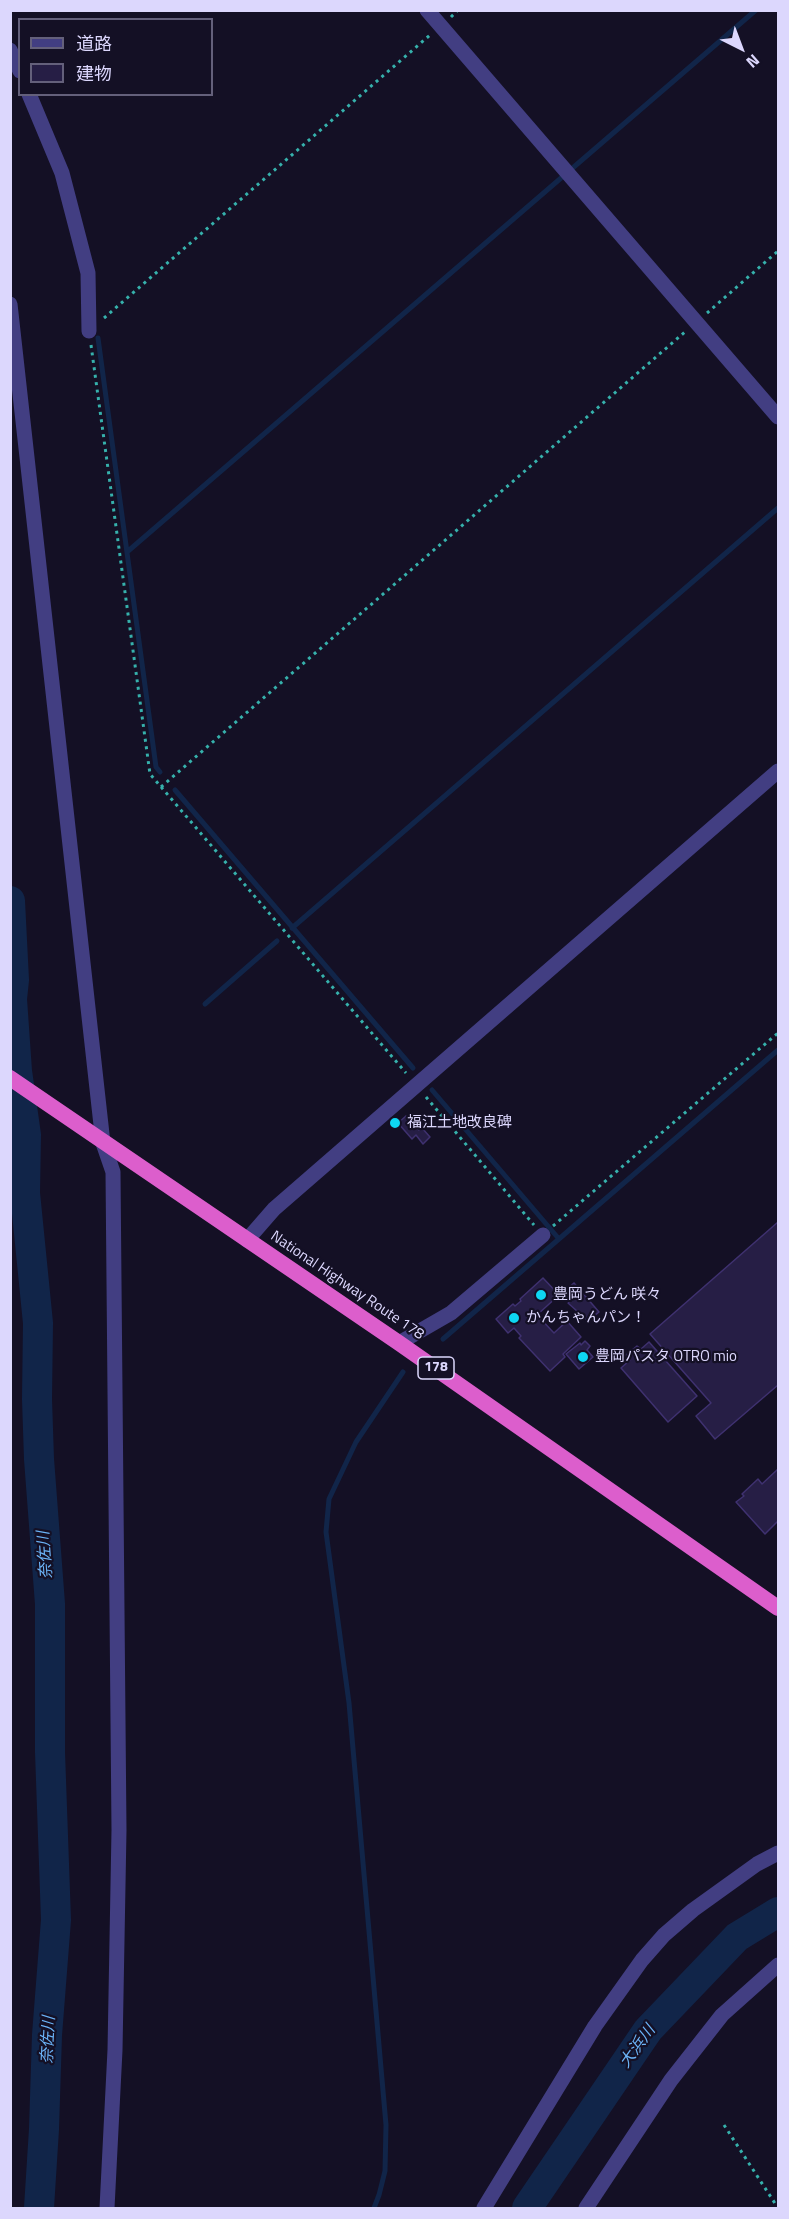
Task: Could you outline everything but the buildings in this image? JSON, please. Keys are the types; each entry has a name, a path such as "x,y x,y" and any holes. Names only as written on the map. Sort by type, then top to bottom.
{"highway":[{"name":"National Highway Route 178","path":"10,1078 399,1343 778,1608"}],"street":[{"path":"427,10 778,417"},
{"path":"10,50 18,67"},
{"path":"30,96 62,173 88,273 89,331"},
{"path":"10,304 96,1138 113,1172 119,1818 115,2049 107,2208"},
{"path":"247,1240 267,1215 778,771"},
{"path":"399,1343 451,1313 543,1235"},
{"path":"484,2208 595,2026 642,1960 664,1935 693,1910 757,1864 778,1853"},
{"path":"586,2208 671,2080 722,2015 778,1965"}],"path":[{"path":"440,26 89,331 150,774 543,1235 778,1033"},
{"path":"161,787 778,251"},
{"path":"724,2125 778,2208"}],"waterway":[{"path":"127,552 756,10"},
{"path":"98,338 156,767 160,772"},
{"path":"292,928 778,508"},
{"path":"175,790 413,1068"},
{"name":"奈佐川","path":"10,901 14,980 12,999 17,1071 26,1135 25,1193 38,1323 39,1459 50,1604 50,1752 56,1920 47,2035 39,2208"},
{"path":"205,1004 277,941"},
{"path":"443,1339 778,1050"},
{"path":"432,1090 559,1239"},
{"path":"374,2208 385,2171 386,2125 349,1703 326,1532 329,1499 356,1442 403,1372"},
{"name":"大浜川","path":"527,2208 648,2030 737,1937 778,1912"}],"place":[{"name":"福江土地改良碑","path":"395,1123"},
{"name":"豊岡うどん 咲々","path":"541,1295"},
{"name":"かんちゃんパン！","path":"514,1318"},
{"name":"豊岡パスタ OTRO mio","path":"583,1357"}]}
